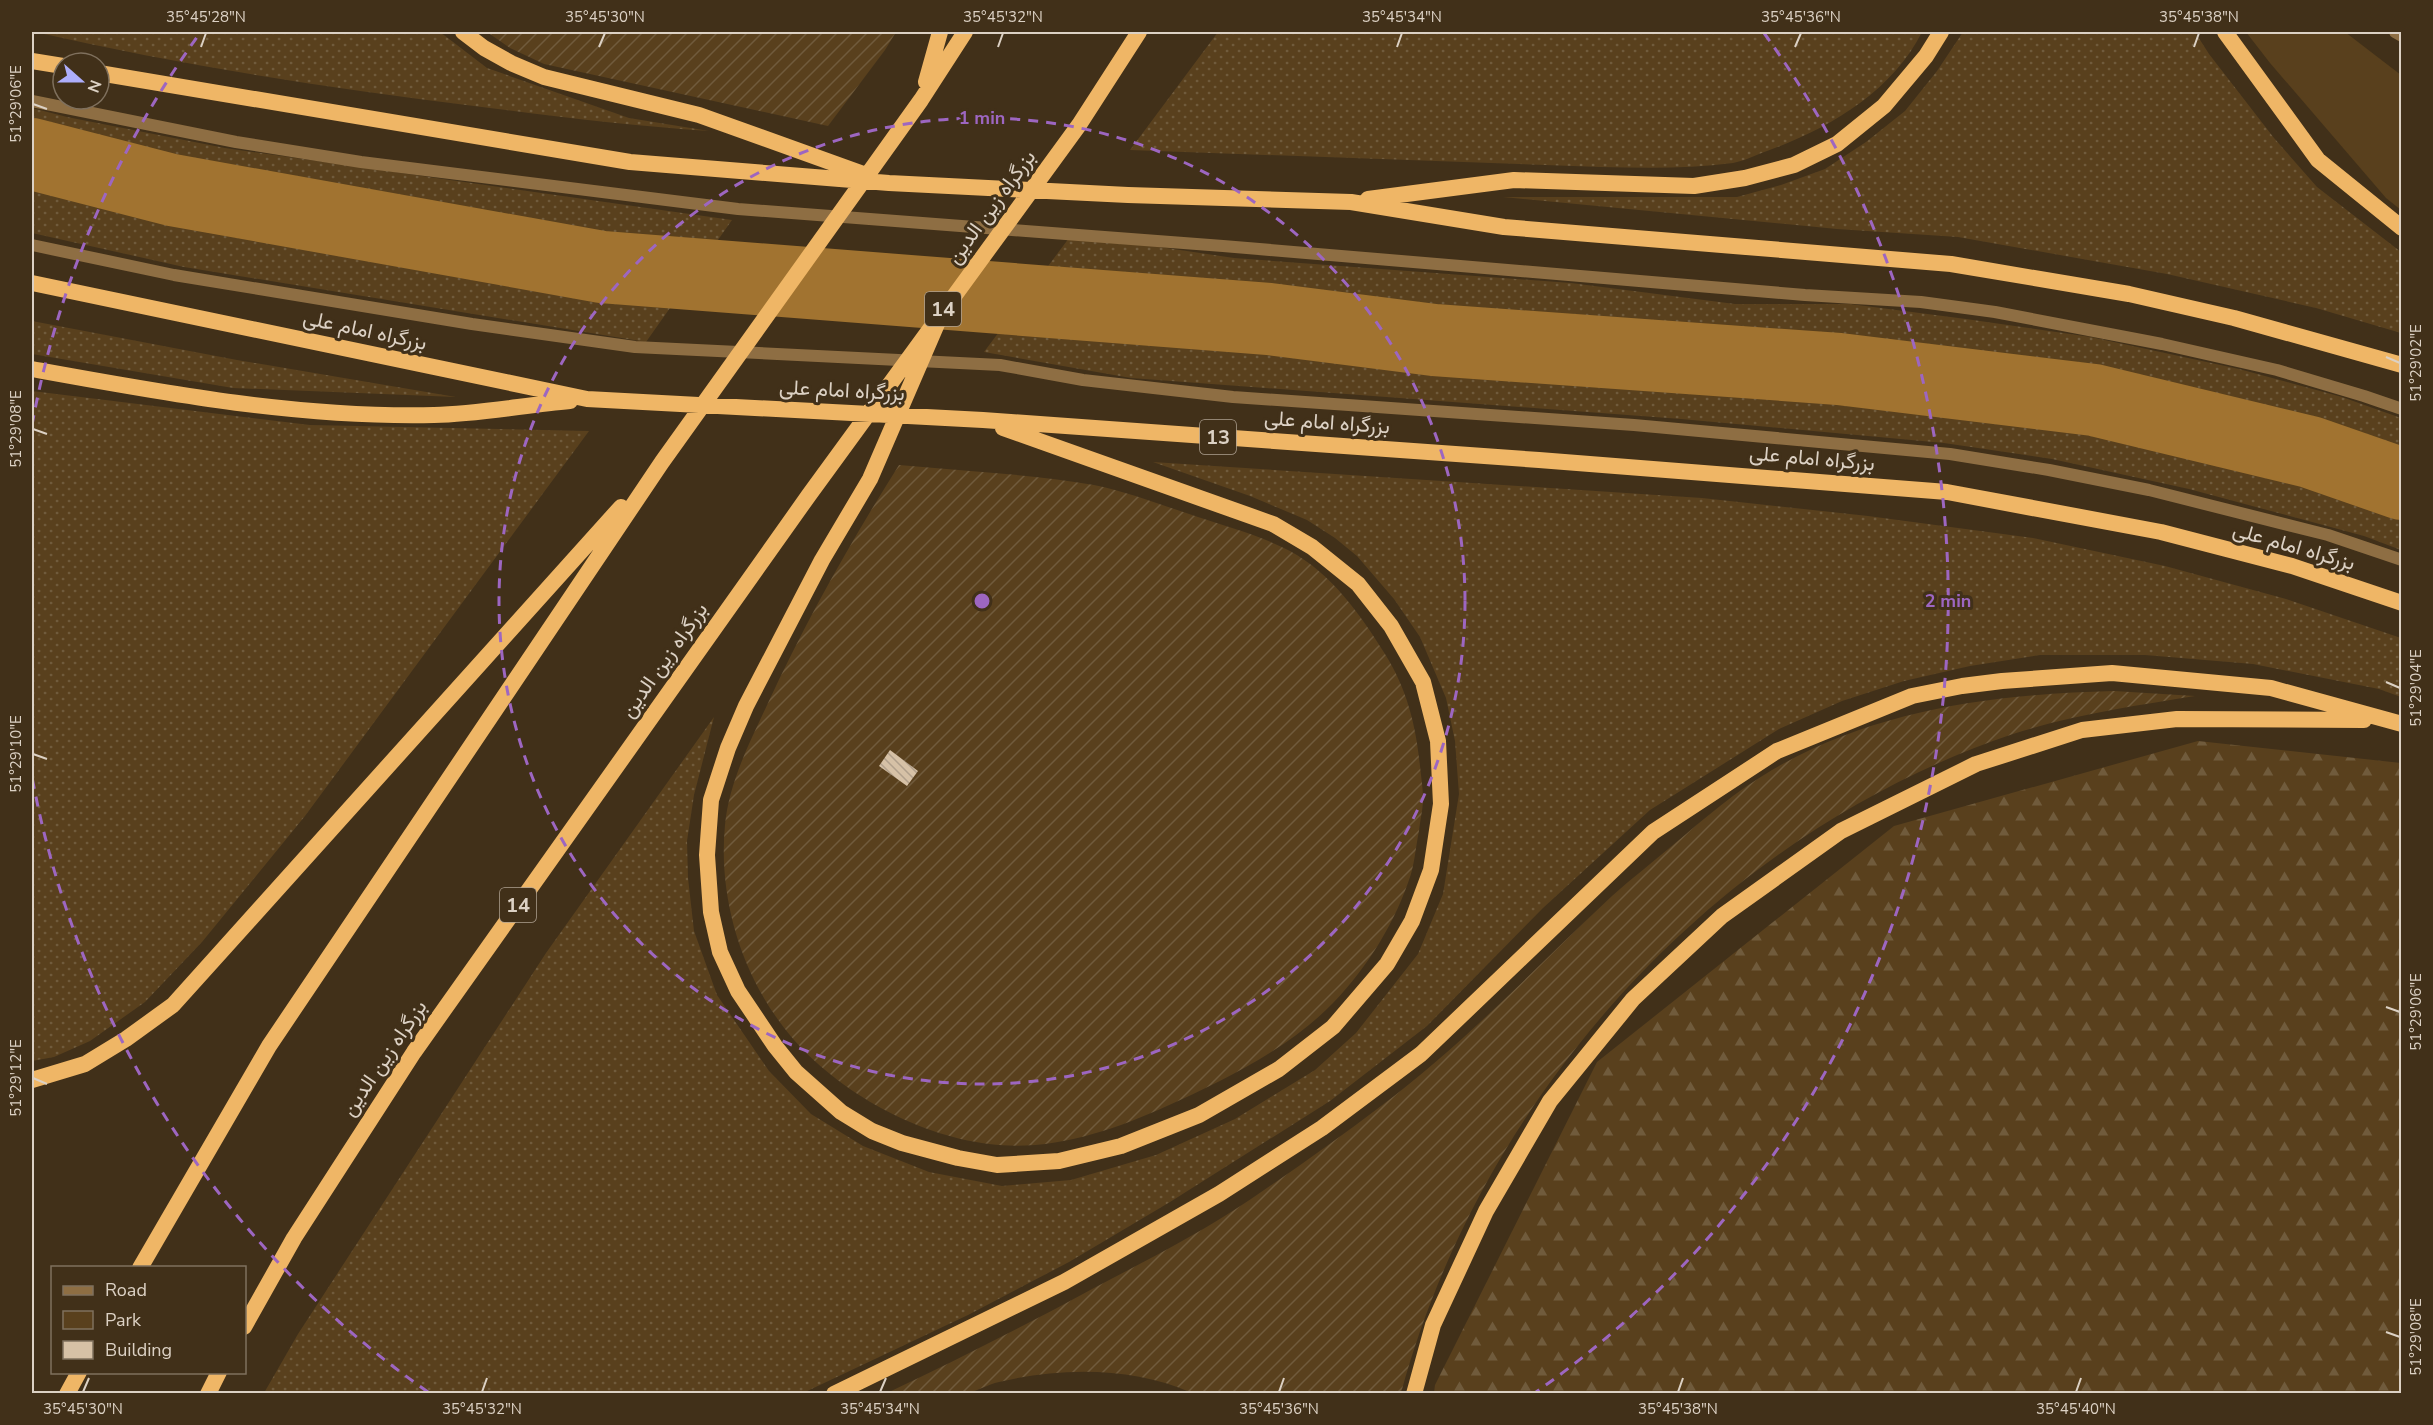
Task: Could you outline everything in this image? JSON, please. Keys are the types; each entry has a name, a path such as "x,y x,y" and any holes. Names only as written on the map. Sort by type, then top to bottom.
{"highway":[{"path":"463,32 484,48 511,63 544,77 699,115 889,183"},
{"path":"921,100 940,32"},
{"path":"141,1266 269,1046 662,462 921,100 965,32"},
{"name":"بزرگراه زین الدین","path":"246,1323 294,1238 414,1052 809,495 1079,125 1139,32"},
{"path":"1351,202 1514,180 1694,186 1745,178 1784,167 1837,144 1884,106 1926,56 1941,32"},
{"path":"2225,32 2318,160 2402,228"},
{"path":"32,61 51,64"},
{"path":"111,75 630,162 889,183 1128,195 1351,202 1504,227 1952,264 2129,294 2234,318 2402,365"},
{"name":"بزرگراه امام علی","path":"32,283 587,399 982,420 1550,460 1947,492 2161,532 2292,566 2402,603"},
{"path":"943,310 870,479 822,560 746,706 728,748 711,800 707,855 711,912 720,952 738,991 775,1046 796,1072 841,1112 872,1131 928,1151 998,1165 1059,1161 1121,1146 1199,1115 1279,1069 1333,1027 1387,964 1412,921 1431,870 1441,804 1438,741 1423,682 1391,626 1358,584 1312,547 1273,524 1231,507 982,420"},
{"path":"32,369 167,393 330,413 435,415 587,399"},
{"path":"32,1080 85,1064 126,1039 173,1005 662,462"},
{"path":"834,1394 1065,1282 1219,1194 1322,1128 1421,1054 1653,832 1777,752 1912,696 2002,681 2112,673 2271,688 2396,723"},
{"path":"1414,1394 1433,1325 1486,1210 1550,1101 1633,999 1722,916 1841,831 1976,764 2082,730 2177,718 2396,723"},
{"path":"68,1394 78,1374"},
{"path":"208,1394 218,1374"}],"street":[{"path":"2395,32 2402,36"},
{"path":"32,101 236,142 361,162 738,209 1223,246 1805,295 1921,302 1995,312 2162,344 2277,370 2402,409"},
{"path":"32,245 209,281 460,322 635,347 1000,365 1083,380 1233,396 1634,425 1950,454 2049,470 2149,490 2328,535 2402,560"}],"green space":[{"path":"35,32 440,32 487,68 629,118 709,131 503,110 254,75"},
{"path":"487,32 896,32 828,126 544,64 510,48"},
{"path":"1218,32 1922,32 1894,73 1856,106 1813,132 1733,163 1650,168 1130,150"},
{"path":"1963,32 2195,32 2209,54 2274,138 2317,187 2401,252 2401,333 2316,308 2167,274 1958,237 1837,229 1503,197 1737,197 1781,185 1825,169 1866,142 1905,111 1937,71"},
{"path":"2246,32 2345,32 2401,75 2401,210 2386,198"},
{"path":"32,108 225,148 732,220 646,342 184,267 32,233"},
{"path":"1072,234 1234,258 1571,283 1735,304 1850,304 2091,337 2239,369 2342,397 2401,418 2401,550 2364,536 2189,489 2052,459 1944,443 1681,419 1131,378 984,352"},
{"path":"32,321 237,360 456,397 233,388 32,354"},
{"path":"32,391 310,425 589,431 305,816 202,942 145,1002 90,1041 54,1057 32,1061"},
{"path":"1153,462 1702,498 1868,516 2033,538 2165,566 2286,599 2401,638 2401,697 2379,689 2253,664 2145,655 2040,655 1970,666 1904,681 1842,701 1779,729 1650,810 1543,908 1427,1026 1330,1101 1170,1202 1069,1262 968,1315 803,1393 264,1393 298,1334 546,953 714,717 694,795 687,841 688,878 694,931 717,995 769,1071 811,1114 863,1146 929,1172 1002,1186 1071,1180 1156,1155 1235,1119 1315,1070 1356,1033 1418,954 1443,894 1459,794 1455,741 1446,698 1420,637 1394,599 1357,556 1335,538 1307,520 1250,496"},
{"path":"899,465 1021,475 1094,485 1146,499 1245,532 1279,546 1305,560 1344,596 1393,667 1405,694 1416,737 1423,807 1412,869 1405,892 1380,943 1346,989 1297,1035 1233,1074 1125,1124 1058,1142 1012,1146 961,1139 932,1131 904,1119 850,1089 804,1051 785,1029 756,984 736,933 725,879 724,852 727,809 736,778 768,703 813,612 846,552"},
{"path":"2114,691 2195,696 2035,727 1905,779 1804,837 1711,908 1626,989 1552,1079 1489,1178 1438,1283 1401,1393 1192,1393 1146,1378 1122,1374 1072,1372 1023,1377 991,1384 965,1394 887,1393 1017,1329 1174,1246 1232,1211 1300,1165 1365,1118 1442,1057 1620,889 1721,805 1772,770 1812,749 1853,732 1937,709 2025,696"},
{"path":"2198,741 2401,763 2401,1393 1434,1393 1435,1385 1597,1062 1894,826"}],"building":[{"path":"890,750 918,771 907,786 879,766"}],"waterway":[{"path":"32,154 172,190 602,267 1269,319 1434,340 1839,369 2094,400 2310,452 2402,484"}]}
